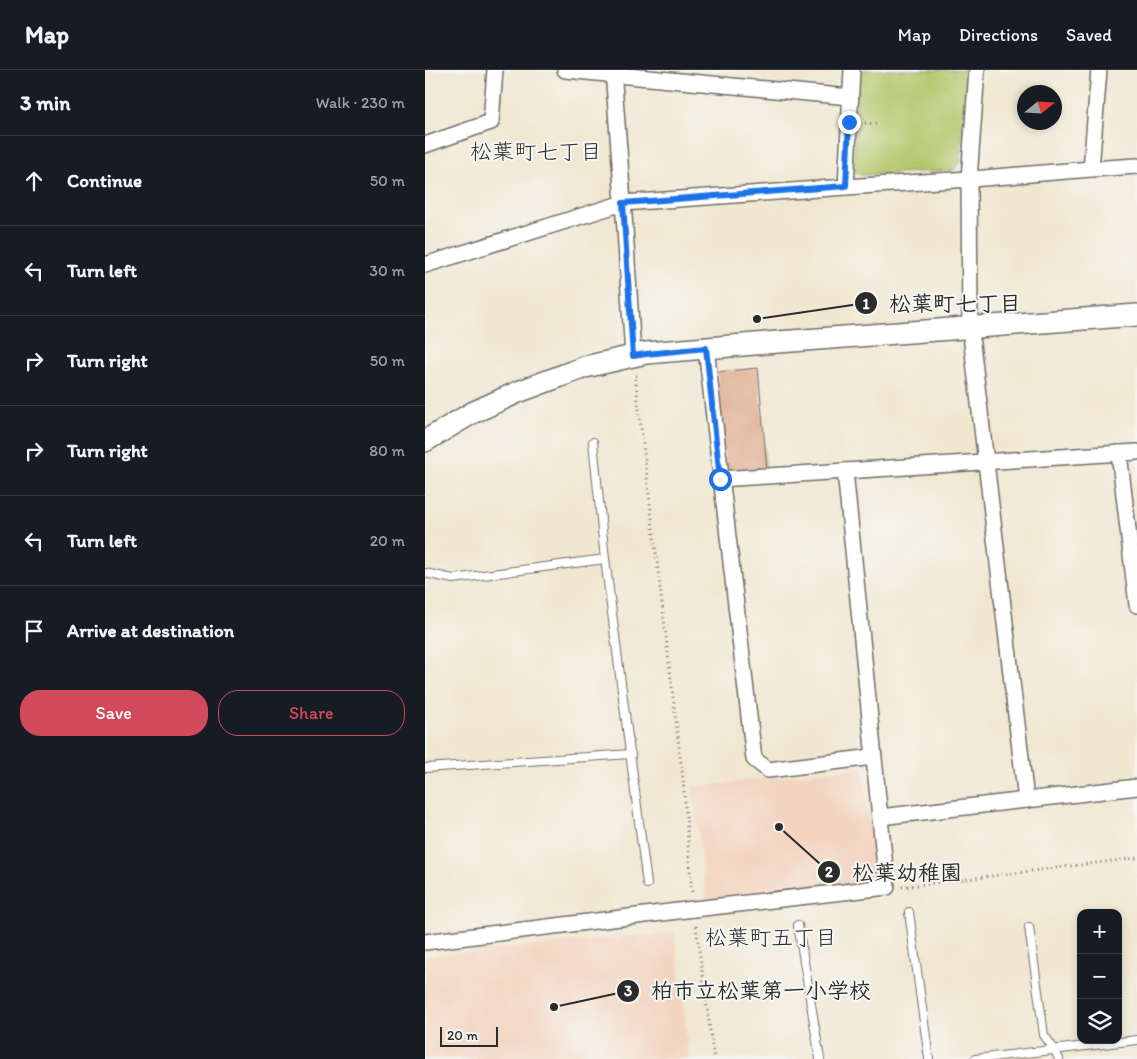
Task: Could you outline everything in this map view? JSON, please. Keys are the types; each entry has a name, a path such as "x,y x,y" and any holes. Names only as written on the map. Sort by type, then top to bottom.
{"street":[{"path":"425,145 491,122 495,70"},
{"path":"565,70 613,72 851,97"},
{"path":"846,186 852,70"},
{"path":"977,70 969,179 970,328 1026,800"},
{"path":"1091,168 1099,70"},
{"path":"613,72 637,366"},
{"path":"425,264 623,203 1137,166"},
{"path":"425,441 472,413 518,392 585,367 637,366 660,352 1137,316"},
{"path":"706,348 753,759 768,770 873,757"},
{"path":"720,479 1137,452"},
{"path":"1119,453 1137,605"},
{"path":"425,942 887,887 845,470"},
{"path":"880,817 1137,787"}],"lane":[{"path":"593,442 605,559 647,884"},
{"path":"425,574 453,579 605,559"},
{"path":"425,768 631,754"},
{"path":"909,912 929,1059"},
{"path":"797,925 821,1059"},
{"path":"1029,927 1043,1036 1054,1049 1059,1059"},
{"path":"975,1059 1137,1040"}],"path":[{"path":"637,366 635,376 683,780 694,909 713,1059"},
{"path":"887,887 893,888 1137,858"}],"shaded area":[{"path":"863,767 877,883 707,904 693,787"},
{"path":"675,932 689,1059 425,1059 425,956"}],"green space":[{"path":"858,70 967,70 960,162 954,170 861,175 853,170"}],"building":[{"path":"758,368 767,471 726,474 717,372"}],"place":[{"name":"松葉町七丁目","path":"757,319"},
{"name":"松葉幼稚園","path":"779,827"},
{"name":"柏市立松葉第一小学校","path":"554,1007"}],"district":[{"name":"松葉町七丁目","path":"536,151"},
{"name":"松葉町五丁目","path":"771,937"}],"route":[{"path":"720,479 706,348 633,356 623,203 846,186 849,122"}]}
